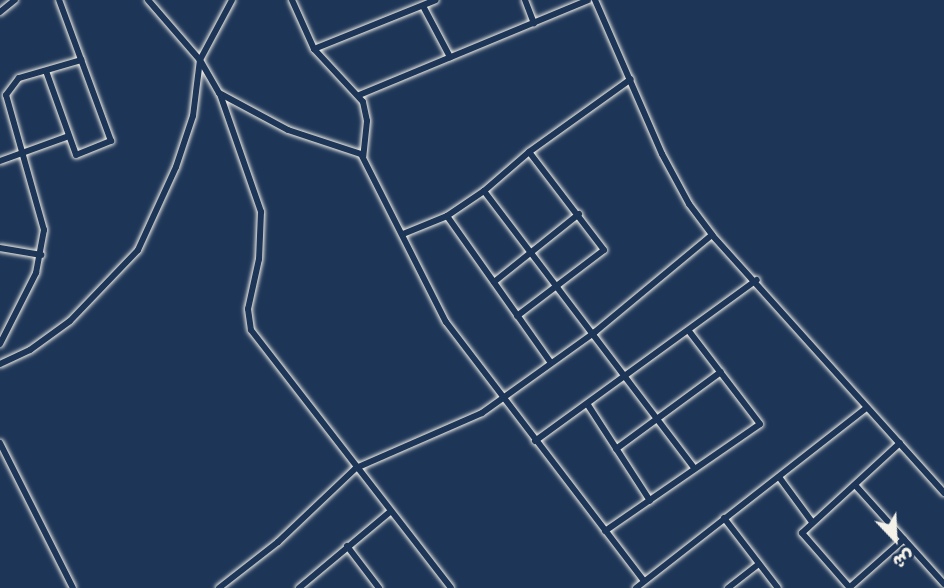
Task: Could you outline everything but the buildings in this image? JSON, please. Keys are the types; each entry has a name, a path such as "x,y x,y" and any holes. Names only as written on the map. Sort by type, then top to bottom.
{"street":[{"path":"0,12 15,0"},
{"path":"46,71 76,155 111,141 59,0"},
{"path":"148,0 200,60 219,93 261,212 259,259 248,309 251,330 451,588"},
{"path":"0,364 30,350 70,321 138,250 176,167 193,116 200,60 232,0"},
{"path":"292,0 314,49 359,95 367,121 363,157 435,304 500,398 644,582"},
{"path":"314,49 436,0"},
{"path":"525,0 534,23"},
{"path":"359,95 588,0"},
{"path":"595,0 674,178 712,235 757,280 866,408 944,493"},
{"path":"424,6 450,57"},
{"path":"0,345 41,256 44,230 34,184 21,155 6,94 19,78 81,61"},
{"path":"403,234 447,216 484,191 529,152 631,79"},
{"path":"219,93 288,130 363,157"},
{"path":"0,161 69,136"},
{"path":"517,316 603,252 579,214 529,152"},
{"path":"484,191 595,332 694,468"},
{"path":"495,282 579,214"},
{"path":"447,216 551,363"},
{"path":"219,588 278,542 356,468 454,428 500,398 595,332 712,235"},
{"path":"0,248 41,256"},
{"path":"535,440 628,377 757,280"},
{"path":"605,531 761,423 689,331"},
{"path":"616,449 721,372"},
{"path":"588,405 650,501"},
{"path":"636,588 866,408"},
{"path":"0,443 73,588"},
{"path":"900,443 802,534 850,588 904,538"},
{"path":"779,477 812,522"},
{"path":"855,485 944,584"},
{"path":"304,587 346,546 390,512"},
{"path":"724,518 778,588"},
{"path":"346,546 379,588"},
{"path":"727,588 759,564"}]}
